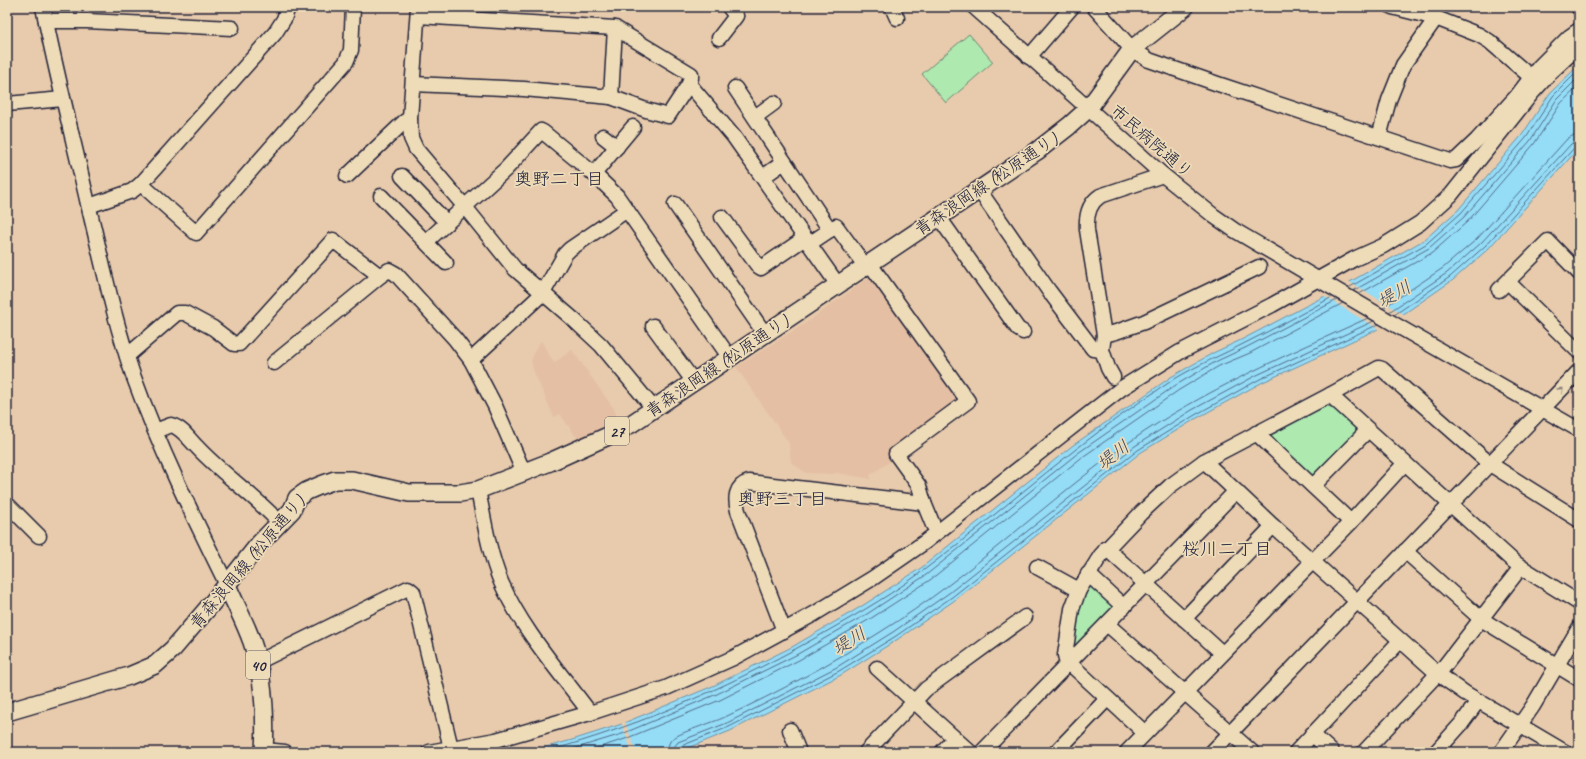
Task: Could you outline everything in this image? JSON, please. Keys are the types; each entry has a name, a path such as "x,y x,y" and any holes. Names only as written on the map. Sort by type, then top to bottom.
{"main road":[{"name":"青森浪岡線 (松原通り)","path":"7,712 129,676 155,665 187,634 259,544 292,510 298,498 307,491 321,484 335,480 352,480 409,493 460,493 478,490 524,473 608,436 631,424 868,265 938,216 1037,151 1088,109 1132,49 1185,7"},
{"name":"40","path":"227,585 251,641 258,662 261,676 264,709 264,751"}],"street":[{"path":"43,7 63,99 111,298 127,356 155,431 170,466 227,585"},
{"path":"89,206 132,191 141,184 275,32 284,19 288,7"},
{"path":"141,184 196,233 346,62 351,50 353,7"},
{"path":"719,38 736,16 729,7"},
{"name":"市民病院通り","path":"974,7 1163,175 1234,230 1579,430"},
{"path":"1029,57 1072,7"},
{"path":"1094,7 1132,49 1149,60 1443,159 1450,160 1456,160 1499,116 1526,86 1531,77 1569,37 1579,30"},
{"path":"1392,7 1436,18 1489,41 1531,77"},
{"path":"412,84 524,89 611,96 646,110 668,116 689,84 691,74 615,28 418,11 412,84 410,118 411,138 416,149 465,207 514,269 601,345 654,409"},
{"path":"1379,137 1388,100 1403,65 1436,18"},
{"path":"46,22 87,22 232,28"},
{"path":"611,96 615,28"},
{"path":"430,752 496,740 590,713 666,688 733,658 784,631 844,596 901,560 1122,388 1180,352 1320,280 1354,259 1383,246 1420,223 1434,212 1450,195 1532,93 1550,73 1579,46"},
{"path":"689,84 722,123 763,177 838,285"},
{"path":"735,88 830,230"},
{"path":"7,104 63,99"},
{"path":"755,117 774,103"},
{"path":"347,176 410,118"},
{"path":"594,174 633,127"},
{"path":"426,241 506,169 541,132 558,144 610,189 627,210 698,315 730,358"},
{"path":"603,136 617,147"},
{"path":"763,177 784,162"},
{"path":"1113,377 1108,368 1102,350 1104,335 1086,222 1091,203 1100,196 1163,175"},
{"path":"402,176 447,222"},
{"path":"979,190 1070,319 1093,349 1102,350"},
{"path":"381,196 446,263"},
{"path":"675,204 765,334"},
{"path":"472,360 543,293 565,254 570,249 627,210"},
{"path":"938,216 1018,329 1023,332"},
{"path":"722,217 761,268 836,226 868,265 968,401 896,454 919,486 932,526"},
{"path":"127,356 177,313 181,312 213,328 234,344 239,344 333,240 380,276"},
{"path":"1579,272 1548,241 1504,286 1579,352"},
{"path":"1104,335 1144,322 1259,268"},
{"path":"274,363 388,270 396,274 472,360 495,406 524,473"},
{"path":"653,326 694,382"},
{"path":"1146,733 1068,663 1065,655 1072,609 1079,590 1088,574 1106,548 1160,495 1204,461 1379,368 1382,369 1490,464 1579,520"},
{"path":"1212,752 1579,371"},
{"path":"1330,395 1521,568 1579,603"},
{"path":"155,431 171,425 179,429 204,455 268,509 280,522"},
{"path":"1313,486 1368,430"},
{"path":"1256,433 1351,522"},
{"path":"1204,461 1312,562 1438,674 1478,701 1560,751"},
{"path":"1127,752 1351,522 1406,463"},
{"path":"784,631 738,511 736,495 743,484 749,482 764,483 880,499 924,503"},
{"path":"478,490 490,547 500,580 506,593 530,632 590,713"},
{"path":"982,752 1236,491"},
{"path":"7,504 39,536"},
{"path":"1184,619 1273,526"},
{"path":"1106,548 1222,653"},
{"path":"1406,551 1481,619 1579,679"},
{"path":"1037,567 1079,590"},
{"path":"1364,752 1438,674 1521,568"},
{"path":"1088,574 1124,607"},
{"path":"258,662 408,588 413,592 451,748"},
{"path":"866,752 926,689 1025,617"},
{"path":"1107,624 1252,752"},
{"path":"1500,752 1520,726 1558,666 1579,628"},
{"path":"1296,752 1400,641"},
{"path":"877,668 970,752"},
{"path":"1056,752 1107,699"},
{"path":"1436,752 1462,723 1478,701"},
{"path":"790,730 799,752"},
{"path":"1312,734 1332,752"},
{"path":"942,752 954,739"},
{"path":"264,751 285,752"}],"shaded area":[{"path":"871,276 962,402 895,458 870,475 871,479 837,473 806,473 791,462 789,443 736,367 807,322"},
{"path":"541,341 554,363 572,350 614,409 618,420 579,441 560,414 554,417 534,372 531,361 536,348"}],"green space":[{"path":"969,34 993,62 946,103 922,74"},
{"path":"1326,406 1338,408 1356,425 1355,435 1315,475 1308,476 1270,439 1270,435"},
{"path":"1088,586 1093,586 1116,606 1075,651 1071,649 1076,612"}],"water":[{"name":"堤川","path":"1579,65 1579,148 1488,249 1453,280 1405,313 1376,330 1261,383 1197,418 1140,453 955,600 898,639 841,675 730,731 678,752 529,752 619,725 713,686 792,647 862,606 921,568 1072,446 1171,377 1213,353 1325,296 1424,240 1458,210 1522,135 1550,93"}],"pier":[{"path":"1348,281 1405,315 1380,330 1322,295"},
{"path":"625,721 636,752 632,752 621,722"}],"district":[{"name":"奥野二丁目","path":"559,179"},
{"name":"奥野三丁目","path":"782,499"},
{"name":"桜川二丁目","path":"1227,549"}]}
